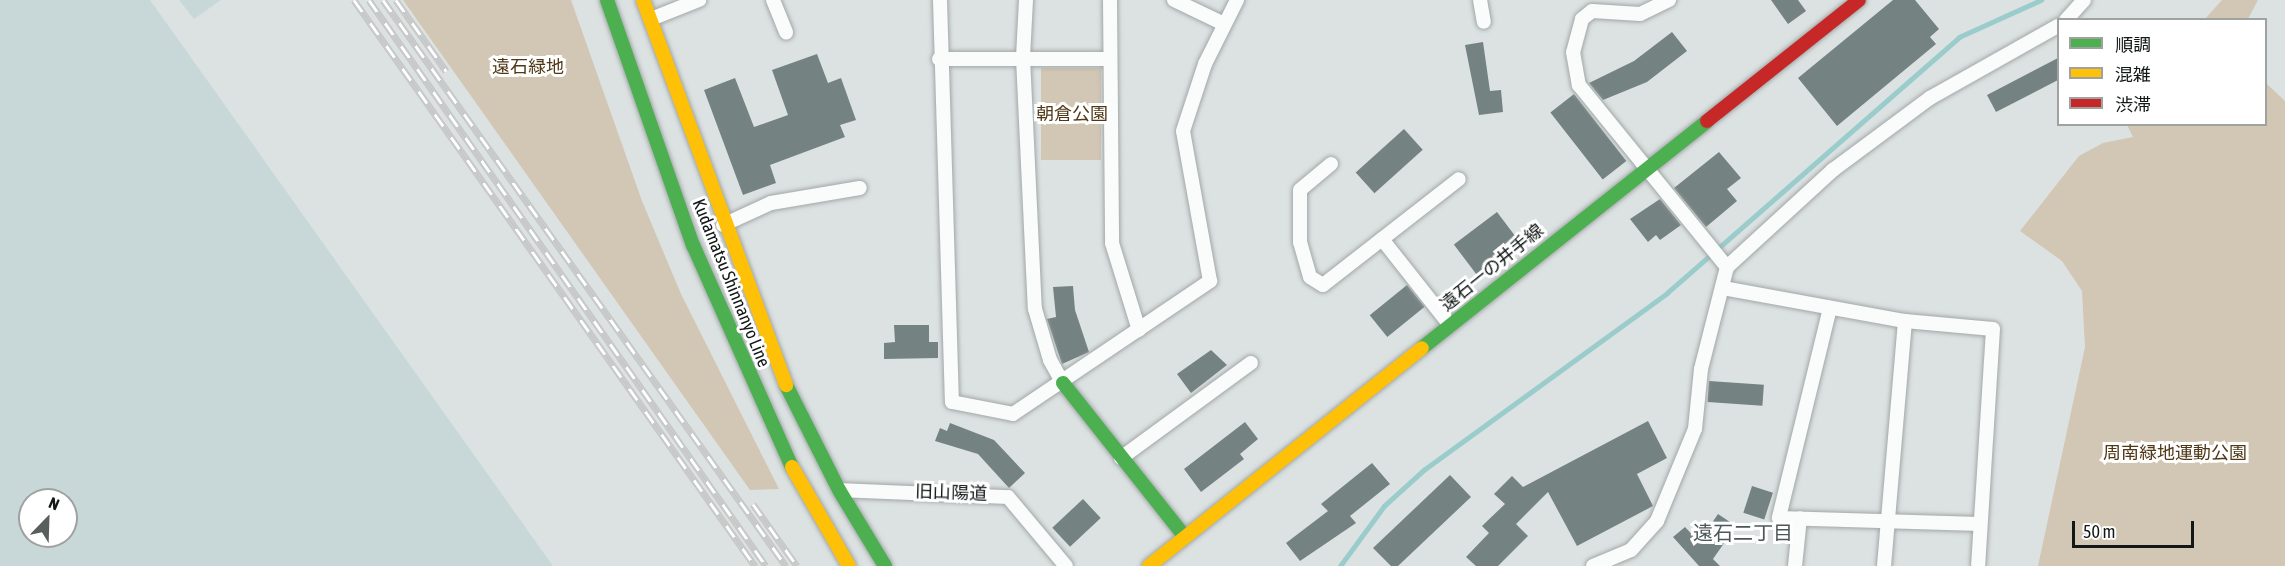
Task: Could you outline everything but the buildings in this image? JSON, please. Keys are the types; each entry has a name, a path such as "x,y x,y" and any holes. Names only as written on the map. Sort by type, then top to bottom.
{"main road":[{"name":"Kudamatsu Shinnanyo Line","path":"607,0 697,256 784,453 849,566"},
{"name":"Kudamatsu Shinnanyo Line","path":"644,0 723,225 780,372 839,490 885,566"},
{"name":"遠石一の井手線","path":"1149,566 1859,0"},
{"path":"1063,383 1185,537"}],"street":[{"path":"651,19 699,0"},
{"path":"773,0 786,33"},
{"path":"940,0 939,59 952,402 1013,414 1063,383 1210,281 1183,131 1222,23 1237,0"},
{"path":"1026,0 1023,58 1035,309 1063,383"},
{"path":"1110,0 1112,243 1139,330"},
{"path":"1174,0 1222,23"},
{"path":"1480,0 1484,22"},
{"path":"1669,0 1640,14 1592,11 1582,19 1574,52 1579,84 1644,170 1727,267"},
{"path":"2068,18 2084,0"},
{"path":"1593,566 1631,550 1656,521 1695,429 1701,369 1727,267 1833,170 1930,98 2057,27"},
{"path":"939,59 1109,58"},
{"path":"1331,164 1300,189 1300,242 1310,277 1323,285 1460,179"},
{"path":"723,225 771,202 860,188"},
{"path":"1382,239 1450,325"},
{"path":"1723,288 1905,321 1993,329 1978,566"},
{"path":"1830,308 1779,518 1980,524"},
{"path":"1884,566 1905,321"},
{"path":"1121,458 1251,363"},
{"name":"旧山陽道","path":"839,490 1008,497 1066,566"},
{"path":"1795,566 1800,518"}],"shaded area":[{"path":"0,0 150,0 553,566 0,566"},
{"path":"179,0 221,0 194,19"}],"green space":[{"name":"遠石緑地","path":"403,0 571,0 642,201 681,294 779,489 750,490"},
{"path":"2222,0 2258,0 2249,18 2206,18"},
{"name":"朝倉公園","path":"1041,68 1101,68 1101,160 1041,160"},
{"name":"周南緑地運動公園","path":"2267,84 2285,101 2285,566 2038,566 2085,347 2082,291 2062,261 2020,231 2079,156 2103,143 2133,137 2128,126 2267,126"}],"waterway":[{"path":"1340,566 1384,506 1425,469 1667,293 1959,37 2041,0"}],"railway":[{"path":"354,0 755,566"},
{"path":"369,0 766,566"},
{"path":"383,0 786,566"},
{"path":"396,0 446,71"},
{"path":"753,504 797,566"}],"traffic: fast":[{"path":"607,0 693,245 792,467"},
{"path":"1422,348 1707,121"},
{"path":"1063,383 1185,537"},
{"path":"786,385 839,490 885,566"}],"traffic: slow":[{"path":"643,0 786,385"},
{"path":"1149,566 1422,348"},
{"path":"792,467 849,566"}],"traffic: jam":[{"path":"1707,121 1859,0"}],"district":[{"name":"遠石二丁目","path":"1743,532"}]}
